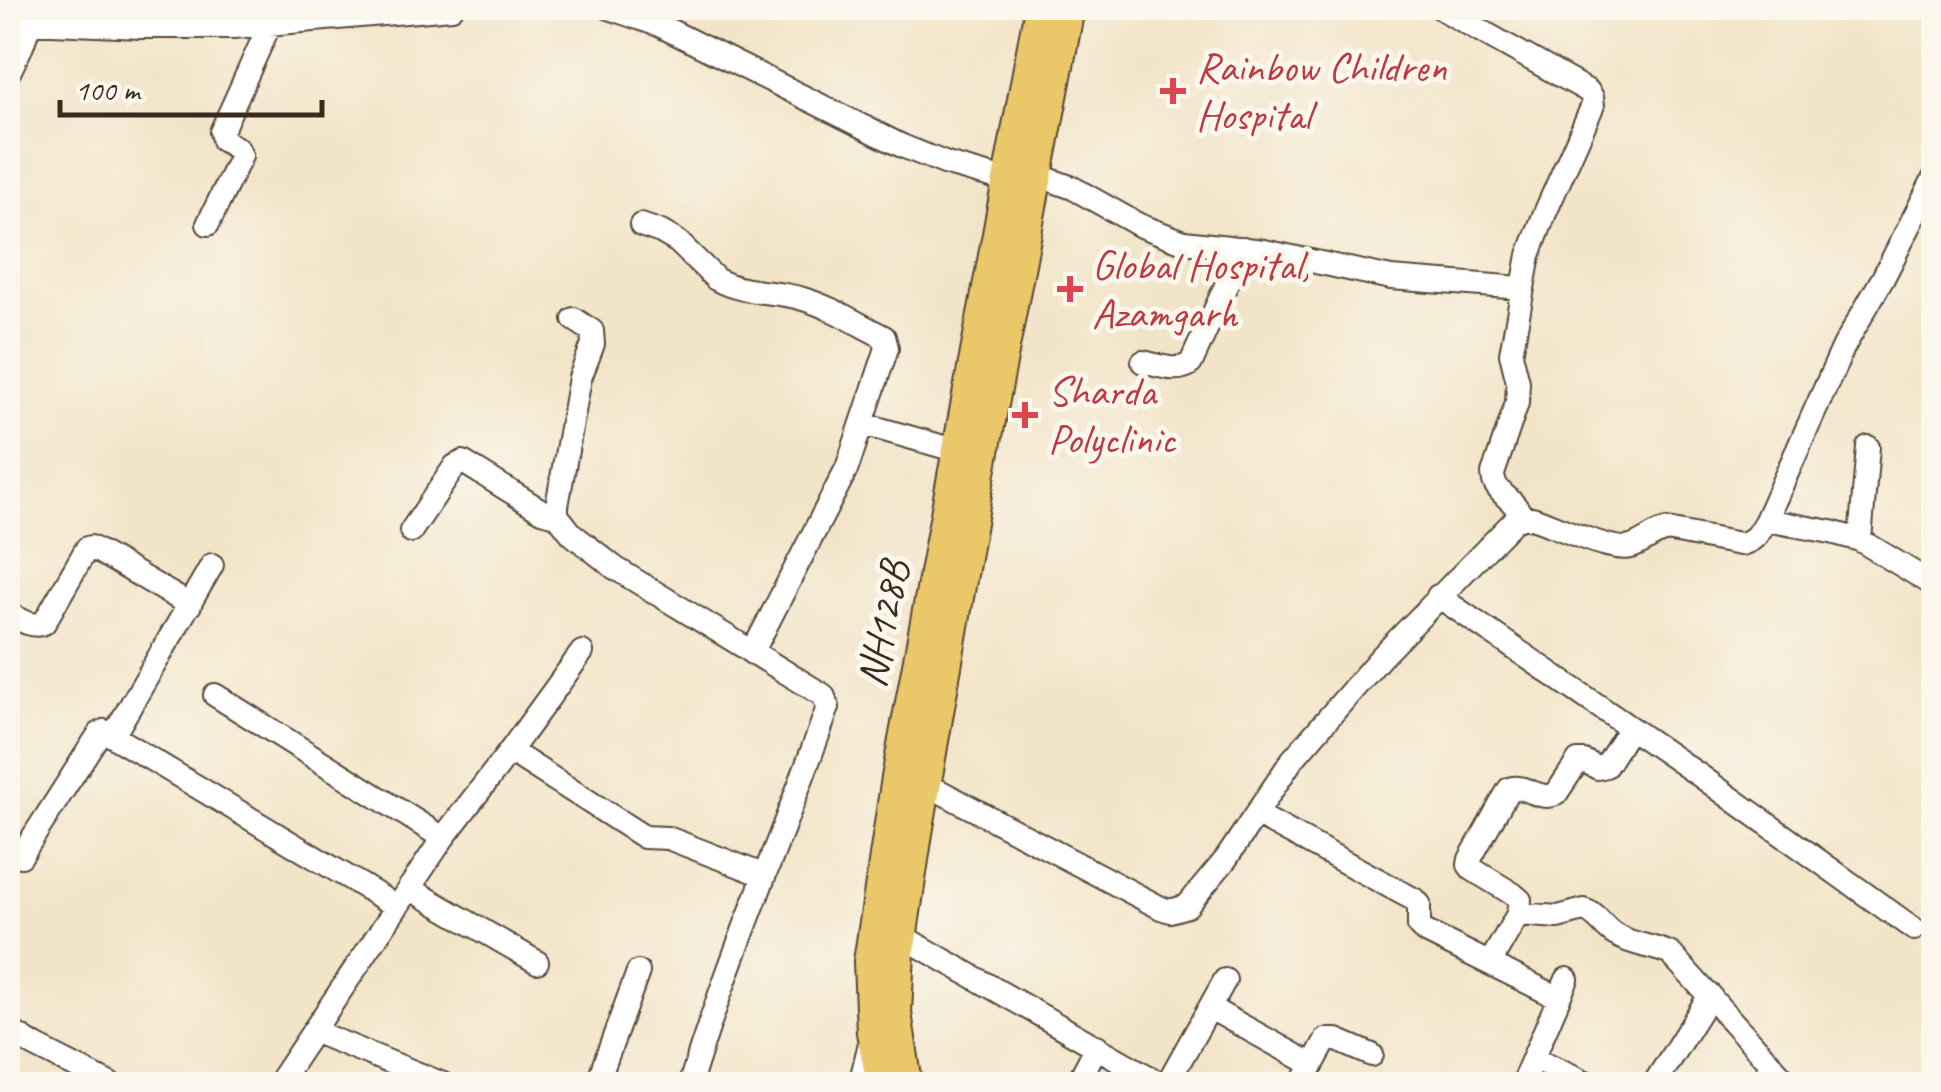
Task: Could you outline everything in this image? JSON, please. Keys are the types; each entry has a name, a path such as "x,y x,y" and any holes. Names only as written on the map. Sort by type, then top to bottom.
{"highway":[{"path":"906,1084 884,1022 976,488 1023,178 1042,8"},
{"path":"1023,178 1068,8"},
{"name":"NH128B","path":"883,1084 884,1022 870,962 881,888 958,451 1023,178"}],"street":[{"path":"8,74 22,46 19,22 62,15 270,24 452,8"},
{"path":"609,8 659,25 902,146 948,164 1074,188 1172,239 1278,254 1391,278 1521,288"},
{"path":"1442,8 1592,97 1592,105 1535,236 1510,354 1518,382 1517,403 1492,482 1515,504 1522,518"},
{"path":"208,224 241,156 238,149 223,140 221,132 270,24"},
{"path":"924,783 1161,908 1170,911 1187,906 1226,859 1292,760 1380,657 1506,527 1522,518 1532,518 1622,548 1667,530 1740,544 1755,538 1844,346 1934,178"},
{"path":"640,225 670,236 724,284 806,300 884,337 887,348 847,468 752,653"},
{"path":"1143,362 1185,368 1191,362 1243,248"},
{"path":"574,319 592,331 593,344 580,378 557,515 572,534 614,568 823,695 828,706 712,1012 690,1084"},
{"path":"863,424 958,451"},
{"path":"1860,540 1868,447"},
{"path":"411,531 455,466 464,462 542,512 557,515"},
{"path":"1766,520 1860,540 1934,585"},
{"path":"8,613 32,625 44,623 91,547 190,604"},
{"path":"113,736 212,565"},
{"path":"1438,596 1914,929"},
{"path":"278,1084 443,838 582,652"},
{"path":"215,695 443,838"},
{"path":"1490,964 1518,914 1520,900 1469,865 1509,789 1518,787 1551,797 1578,761 1598,768 1606,766 1630,728"},
{"path":"21,856 104,731 402,897 537,962"},
{"path":"510,751 644,837 668,838 763,875"},
{"path":"1256,814 1415,900 1419,904 1419,926 1424,931 1490,964 1563,988 1522,1084"},
{"path":"1518,914 1550,917 1577,910 1592,913 1617,936 1671,954 1789,1084"},
{"path":"900,935 1164,1084 1226,980"},
{"path":"597,1084 638,972"},
{"path":"1654,1084 1710,995"},
{"path":"1210,1008 1308,1075 1326,1040 1372,1056"},
{"path":"860,1084 884,1022"},
{"path":"8,1029 110,1084"},
{"path":"313,1031 444,1084"},
{"path":"1077,1084 1097,1046"},
{"path":"1534,1058 1590,1084"}],"place":[{"name":"Rainbow Children Hospital","path":"1173,91"},
{"name":"Global Hospital, Azamgarh","path":"1070,289"},
{"name":"Sharda Polyclinic","path":"1025,415"}]}
